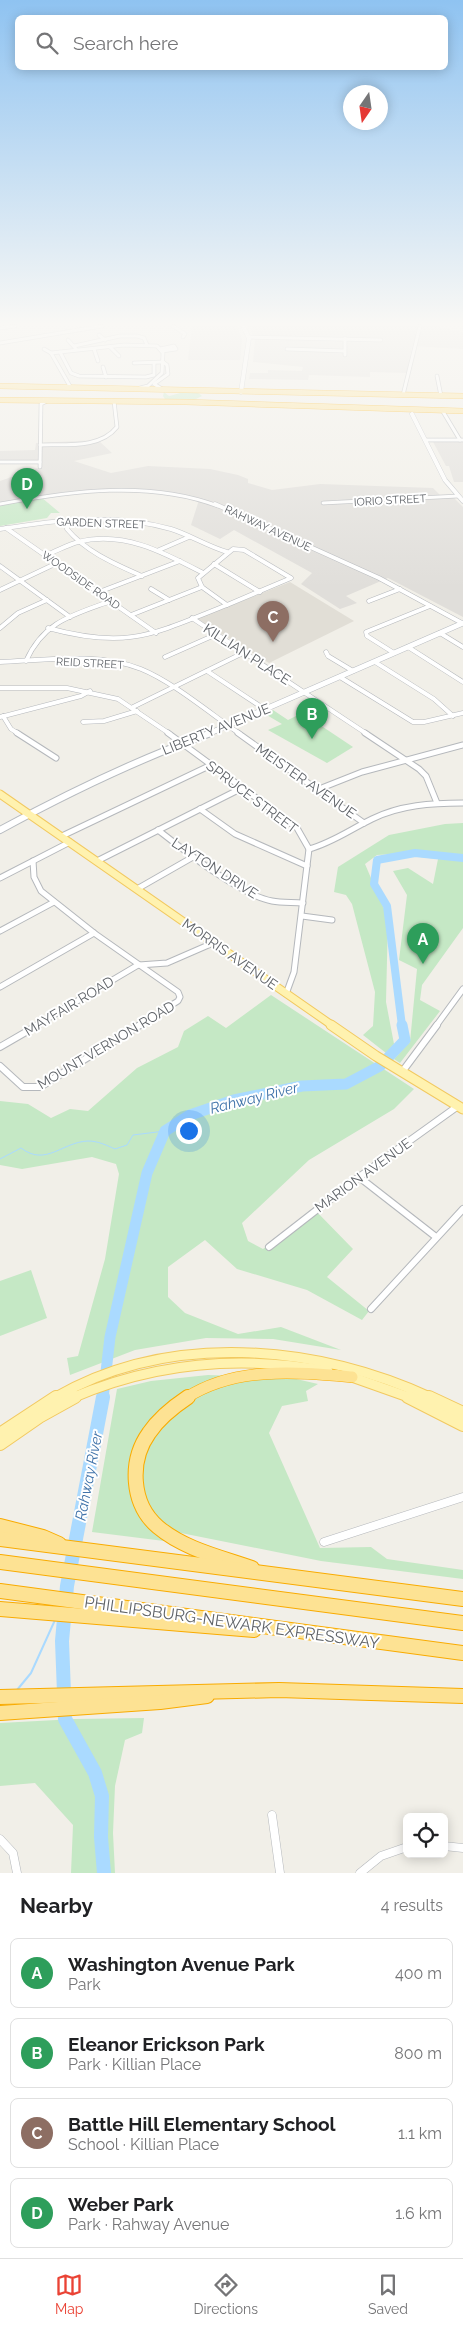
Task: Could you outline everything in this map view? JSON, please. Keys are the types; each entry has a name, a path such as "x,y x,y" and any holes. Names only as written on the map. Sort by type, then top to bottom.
{"highway":[{"path":"268,1574 190,1545 170,1535 152,1521 140,1500 135,1482 136,1466 142,1444 156,1423 178,1403 195,1392 227,1380 278,1373 352,1377"},
{"path":"0,1526 68,1548 463,1599"},
{"path":"0,1539 50,1543"},
{"name":"PHILLIPSBURG-NEWARK EXPRESSWAY","path":"0,1562 463,1623"},
{"name":"PHILLIPSBURG-NEWARK EXPRESSWAY","path":"0,1591 37,1596 77,1608 302,1632 463,1653"},
{"path":"0,1609 36,1611 77,1608"},
{"path":"0,1697 73,1701 160,1702 250,1691 463,1696"},
{"path":"0,1713 73,1701"}],"main road":[{"name":"MORRIS AVENUE","path":"0,794 376,1056 461,1107"},
{"path":"0,1444 50,1410 124,1374 172,1358 213,1353 289,1355 324,1361 368,1373 412,1389 463,1413"},
{"path":"0,1434 49,1401 89,1382 124,1374 174,1367 244,1361 302,1366 352,1377 404,1396 463,1425"}],"street":[{"path":"40,467 41,413"},
{"path":"40,445 89,442 109,436 117,428 115,413"},
{"path":"444,413 462,440"},
{"path":"412,414 447,483 463,501"},
{"path":"425,440 462,440"},
{"path":"0,462 40,462"},
{"name":"RAHWAY AVENUE","path":"0,504 45,495 86,491 140,491 194,498 231,510 400,589 462,623"},
{"name":"IORIO STREET","path":"323,503 458,496"},
{"name":"GARDEN STREET","path":"0,529 32,522 145,524 170,529 227,552"},
{"path":"68,522 68,531 82,542 118,565 142,576"},
{"name":"WOODSIDE ROAD","path":"6,528 156,633"},
{"path":"159,550 190,537"},
{"path":"46,555 88,540 126,540 146,544 203,573"},
{"path":"48,628 86,638 132,639 156,633 260,592 290,579 289,576 244,550 236,549 227,552 197,580 202,587 227,604"},
{"path":"99,592 180,561"},
{"path":"0,590 57,563"},
{"path":"214,564 260,592"},
{"path":"0,566 70,617"},
{"path":"0,571 5,569"},
{"path":"131,615 202,587"},
{"path":"151,589 169,600"},
{"path":"369,601 400,589"},
{"path":"0,628 18,613 47,600"},
{"path":"26,662 33,642 48,628 111,601"},
{"path":"394,653 367,636 366,632 430,606"},
{"name":"KILLIAN PLACE","path":"192,618 423,772 437,803"},
{"name":"LIBERTY AVENUE","path":"0,830 55,801 183,743 228,727 462,623"},
{"path":"440,633 463,647"},
{"path":"166,657 217,634"},
{"path":"408,647 463,682"},
{"path":"83,722 93,723 119,718 173,688 245,652"},
{"path":"326,652 328,656 353,671"},
{"name":"REID STREET","path":"0,662 119,663 146,671 173,688"},
{"path":"375,662 434,698 453,716"},
{"path":"207,671 266,710"},
{"path":"340,677 408,720 424,722 463,713"},
{"name":"SPRUCE STREET","path":"0,688 67,688 91,691 118,699 183,743 297,828 309,850"},
{"name":"MEISTER AVENUE","path":"173,688 319,789 364,823"},
{"path":"56,758 11,729 1,717 81,696 91,691"},
{"path":"319,789 355,774 461,746 463,752"},
{"path":"62,836 211,765"},
{"path":"97,861 242,788"},
{"path":"286,994 290,988 294,972 309,850 327,844 364,823 398,810 437,803 463,803"},
{"path":"200,810 235,834 307,866"},
{"name":"LAYTON DRIVE","path":"158,830 193,857 261,898 303,903"},
{"path":"0,878 70,842"},
{"path":"137,889 193,857"},
{"path":"33,861 36,884 54,902 138,965 167,963 214,943"},
{"path":"0,931 54,902"},
{"path":"302,916 332,920"},
{"path":"0,987 94,933"},
{"name":"MOUNT VERNON ROAD","path":"0,1066 26,1088 34,1089 178,1001 180,994 138,965"},
{"name":"MAYFAIR ROAD","path":"0,1048 138,965"},
{"path":"398,1070 463,989"},
{"name":"MARION AVENUE","path":"268,1247 359,1177 461,1107"},
{"path":"359,1177 436,1237"},
{"path":"371,1309 463,1209"},
{"path":"324,1542 463,1498"},
{"path":"272,1815 280,1873"},
{"path":"0,1839 13,1853 16,1873"},
{"path":"448,1846 463,1848"},
{"path":"360,1873 381,1856 403,1848"}],"shaded area":[{"path":"98,440 112,453 74,461 111,473 148,466 210,469 238,475 248,479 248,483 272,490 320,484 433,488 443,498 452,496 463,507 463,617 388,578 346,596 357,603 340,609 301,584 312,573 234,530 220,539 191,525 199,500 156,493 94,491 0,505 0,481 40,467 39,463 0,463 0,451 35,450 36,443"},
{"path":"432,440 463,440 463,482 454,482 449,466 446,466"},
{"path":"290,582 354,621 269,663 197,619"}],"green space":[{"path":"41,497 60,513 51,513 47,518 0,526 0,505"},
{"path":"273,710 288,720 302,713 353,747 327,763 268,730 282,724 265,714"},
{"path":"463,823 463,928 422,985 420,1000 440,1011 400,1063 394,1059 410,1042 417,969 399,960 407,895 393,871 408,868 433,884 438,859 393,854 377,855 365,864 388,918 386,1002 394,1044 386,1053 363,1035 373,1026 375,992 352,904 346,895 334,892 338,867 389,835 445,824"},
{"path":"271,995 414,1089 394,1109 309,1160 242,1223 248,1241 263,1249 315,1210 353,1249 327,1277 369,1311 362,1320 307,1290 237,1269 205,1240 168,1267 168,1297 185,1313 238,1334 281,1327 341,1350 273,1339 206,1338 135,1350 70,1375 67,1358 78,1356 105,1259 119,1174 116,1164 92,1157 22,1169 0,1165 0,1101 28,1104 51,1118 70,1109 88,1111 137,1068 178,1047 184,1031 208,1016 226,1028"},
{"path":"31,1270 47,1318 0,1336 0,1281"},
{"path":"208,1375 292,1378 318,1384 306,1391 308,1401 282,1406 269,1433 320,1548 371,1547 387,1559 463,1570 463,1579 321,1561 176,1532 164,1541 92,1532 117,1389 151,1381"},
{"path":"144,1718 142,1733 125,1740 115,1786 113,1833 115,1873 71,1873 73,1825 35,1783 0,1786 0,1723"}],"waterway":[{"name":"Rahway River","path":"402,1026 387,906 374,884 377,860 415,853 463,858"},
{"name":"Rahway River","path":"103,1398 110,1337 147,1173 165,1131 190,1115 234,1100 302,1086 346,1084 380,1066 405,1040 402,1025"},
{"path":"0,1159 21,1148 38,1155 88,1141 99,1142 115,1149 127,1145 133,1135 165,1131"},
{"path":"103,1397 67,1586 62,1641 65,1719 95,1773 102,1796 101,1837 104,1873"},
{"name":"Rahway River","path":"64,1592 67,1586"},
{"path":"17,1690 31,1673 55,1620"}],"place":[{"name":"Weber Park","path":"27,509"},
{"name":"Battle Hill Elementary School","path":"273,642"},
{"name":"Eleanor Erickson Park","path":"312,739"},
{"name":"Washington Avenue Park","path":"423,964"}]}
